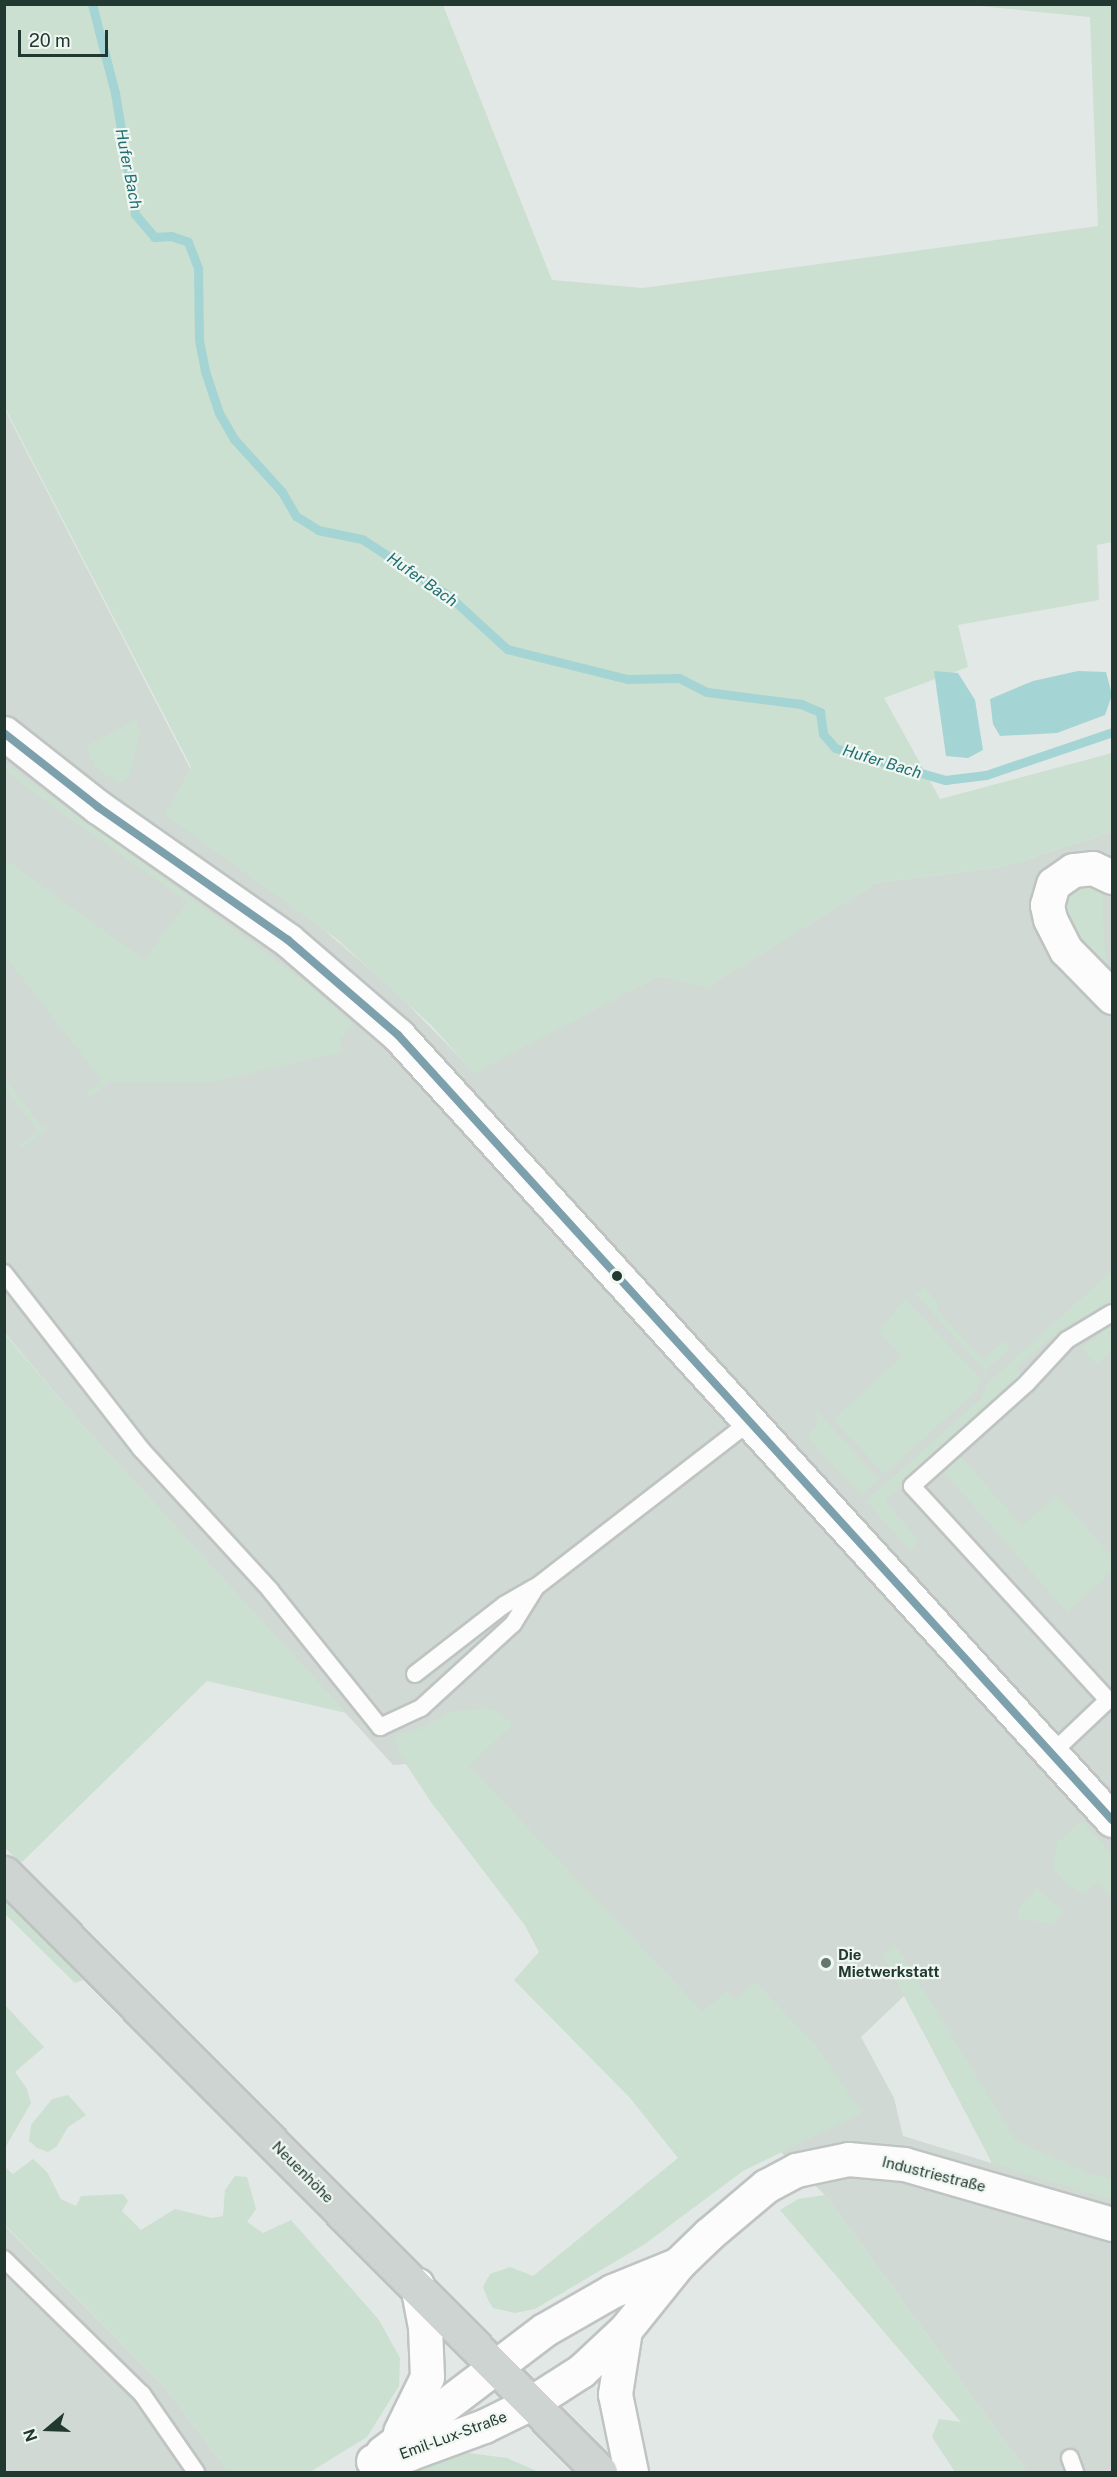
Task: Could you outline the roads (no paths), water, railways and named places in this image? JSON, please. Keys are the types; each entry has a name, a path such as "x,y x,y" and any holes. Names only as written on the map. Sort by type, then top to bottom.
{"main road":[{"name":"Neuenhöhe","path":"4,1873 417,2285 600,2472"}],"street":[{"path":"4,733 98,807 288,939 373,1012 472,1113 1113,1820"},
{"path":"1113,877 1093,868 1073,870 1053,884 1047,905 1050,919 1066,950 1113,997"},
{"name":"Industriestraße","path":"531,2403 581,2372 625,2330 678,2264 737,2210 779,2178 813,2165 848,2159 888,2161 946,2174 1113,2224"},
{"name":"Industriestraße","path":"496,2368 544,2330 612,2291 678,2264"},
{"name":"Emil-Lux-Straße","path":"373,2459 413,2411 427,2377 425,2327 417,2285"},
{"name":"Industriestraße","path":"625,2330 615,2394 631,2472"},
{"name":"Emil-Lux-Straße","path":"373,2459 496,2368"},
{"name":"Emil-Lux-Straße","path":"373,2459 408,2454 484,2426 531,2403"}],"lane":[{"path":"4,1273 141,1449 270,1590 380,1728 421,1708 513,1624 536,1587"},
{"path":"1052,1753 1108,1700 912,1486 1027,1383 1067,1340 1113,1313"},
{"path":"415,1674 504,1605 536,1587 751,1420"},
{"path":"4,2259 142,2394 196,2472"}],"water":[{"path":"934,671 958,673 975,700 983,750 968,758 946,756"},
{"path":"1078,671 1106,672 1112,695 1105,715 1057,733 1000,736 993,724 990,699 1033,681"}],"waterway":[{"name":"Hufer Bach","path":"92,4 115,93 135,214 154,237 171,236 188,242 198,268 199,340 205,371 219,413 234,439 282,492 296,516 318,530 362,539 449,596 507,649 627,679 679,678 707,692 801,704 820,712 823,734 835,748 945,780 986,775 1112,732"}],"place":[{"name":"Die Mietwerkstatt","path":"826,1963"}]}
